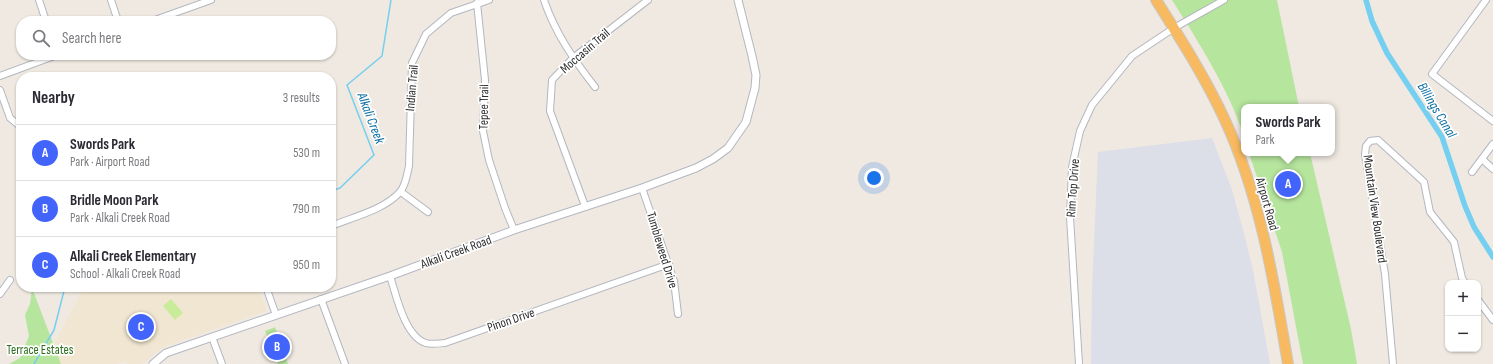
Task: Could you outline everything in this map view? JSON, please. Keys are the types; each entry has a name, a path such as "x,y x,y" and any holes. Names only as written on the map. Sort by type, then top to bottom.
{"highway":[{"name":"Airport Road","path":"1156,0 1194,60 1224,118 1240,156 1263,235 1274,284 1288,364"}],"street":[{"path":"39,0 44,16"},
{"path":"111,0 116,16"},
{"path":"166,16 211,0"},
{"name":"Indian Trail","path":"401,192 407,179 409,166 412,62 426,34 451,13 489,0"},
{"path":"544,0 551,20 573,58 594,87"},
{"name":"Moccasin Trail","path":"585,206 550,110 552,80 573,58 648,0"},
{"name":"Alkali Creek Road","path":"153,364 166,353 390,276 514,230 642,188 696,168 713,159 728,148 746,122 753,102 756,76 738,0"},
{"name":"Rim Top Drive","path":"1079,364 1070,217 1072,167 1080,131 1092,105 1132,56 1174,28 1224,0"},
{"path":"1486,0 1432,74 1493,121"},
{"name":"Tepee Trail","path":"477,3 485,80 483,131 489,160 514,230"},
{"path":"0,76 43,60"},
{"path":"0,90 10,118 16,123"},
{"name":"Mountain View Boulevard","path":"1393,364 1384,274 1365,154 1366,146 1370,141 1378,140 1424,182 1430,212 1454,242 1464,280"},
{"path":"1472,172 1493,144"},
{"path":"1482,159 1493,169"},
{"name":"Tumbleweed Drive","path":"642,188 674,281 678,314"},
{"path":"336,224 379,207 401,192 428,212"},
{"name":"Pinon Drive","path":"390,276 405,322 416,337 427,343 445,343 669,264"},
{"path":"0,294 10,280"},
{"path":"268,292 276,315"},
{"path":"321,299 345,364"},
{"path":"1481,304 1493,320"},
{"path":"212,337 222,364"}],"shaded area":[{"path":"1212,138 1231,187 1242,226 1253,270 1270,364 1091,364 1092,288 1098,152"},
{"path":"81,292 261,292 267,311 163,347 142,364 127,364 126,361 117,364 61,364 54,344"}],"green space":[{"path":"1172,0 1277,0 1298,104 1241,104 1241,128 1230,101 1202,49"},
{"path":"1250,156 1311,156 1351,329 1357,364 1303,364 1282,252"},
{"name":"Terrace Estates","path":"32,292 34,292 61,364 9,364 20,358 29,336 25,315 30,304"},
{"path":"171,299 183,313 175,320 163,306"},
{"path":"275,327 288,364 278,364 265,331"}],"waterway":[{"name":"Alkali Creek","path":"336,189 340,188 374,155 347,85 382,56 391,0"},
{"name":"Billings Canal","path":"1366,0 1372,21 1387,53 1442,137 1465,206 1474,227 1493,257"},
{"name":"Alkali Creek","path":"34,364 54,330 64,292"}],"place":[{"name":"Swords Park","path":"1288,184"},
{"name":"Alkali Creek Elementary","path":"141,327"},
{"name":"Bridle Moon Park","path":"277,347"}]}
